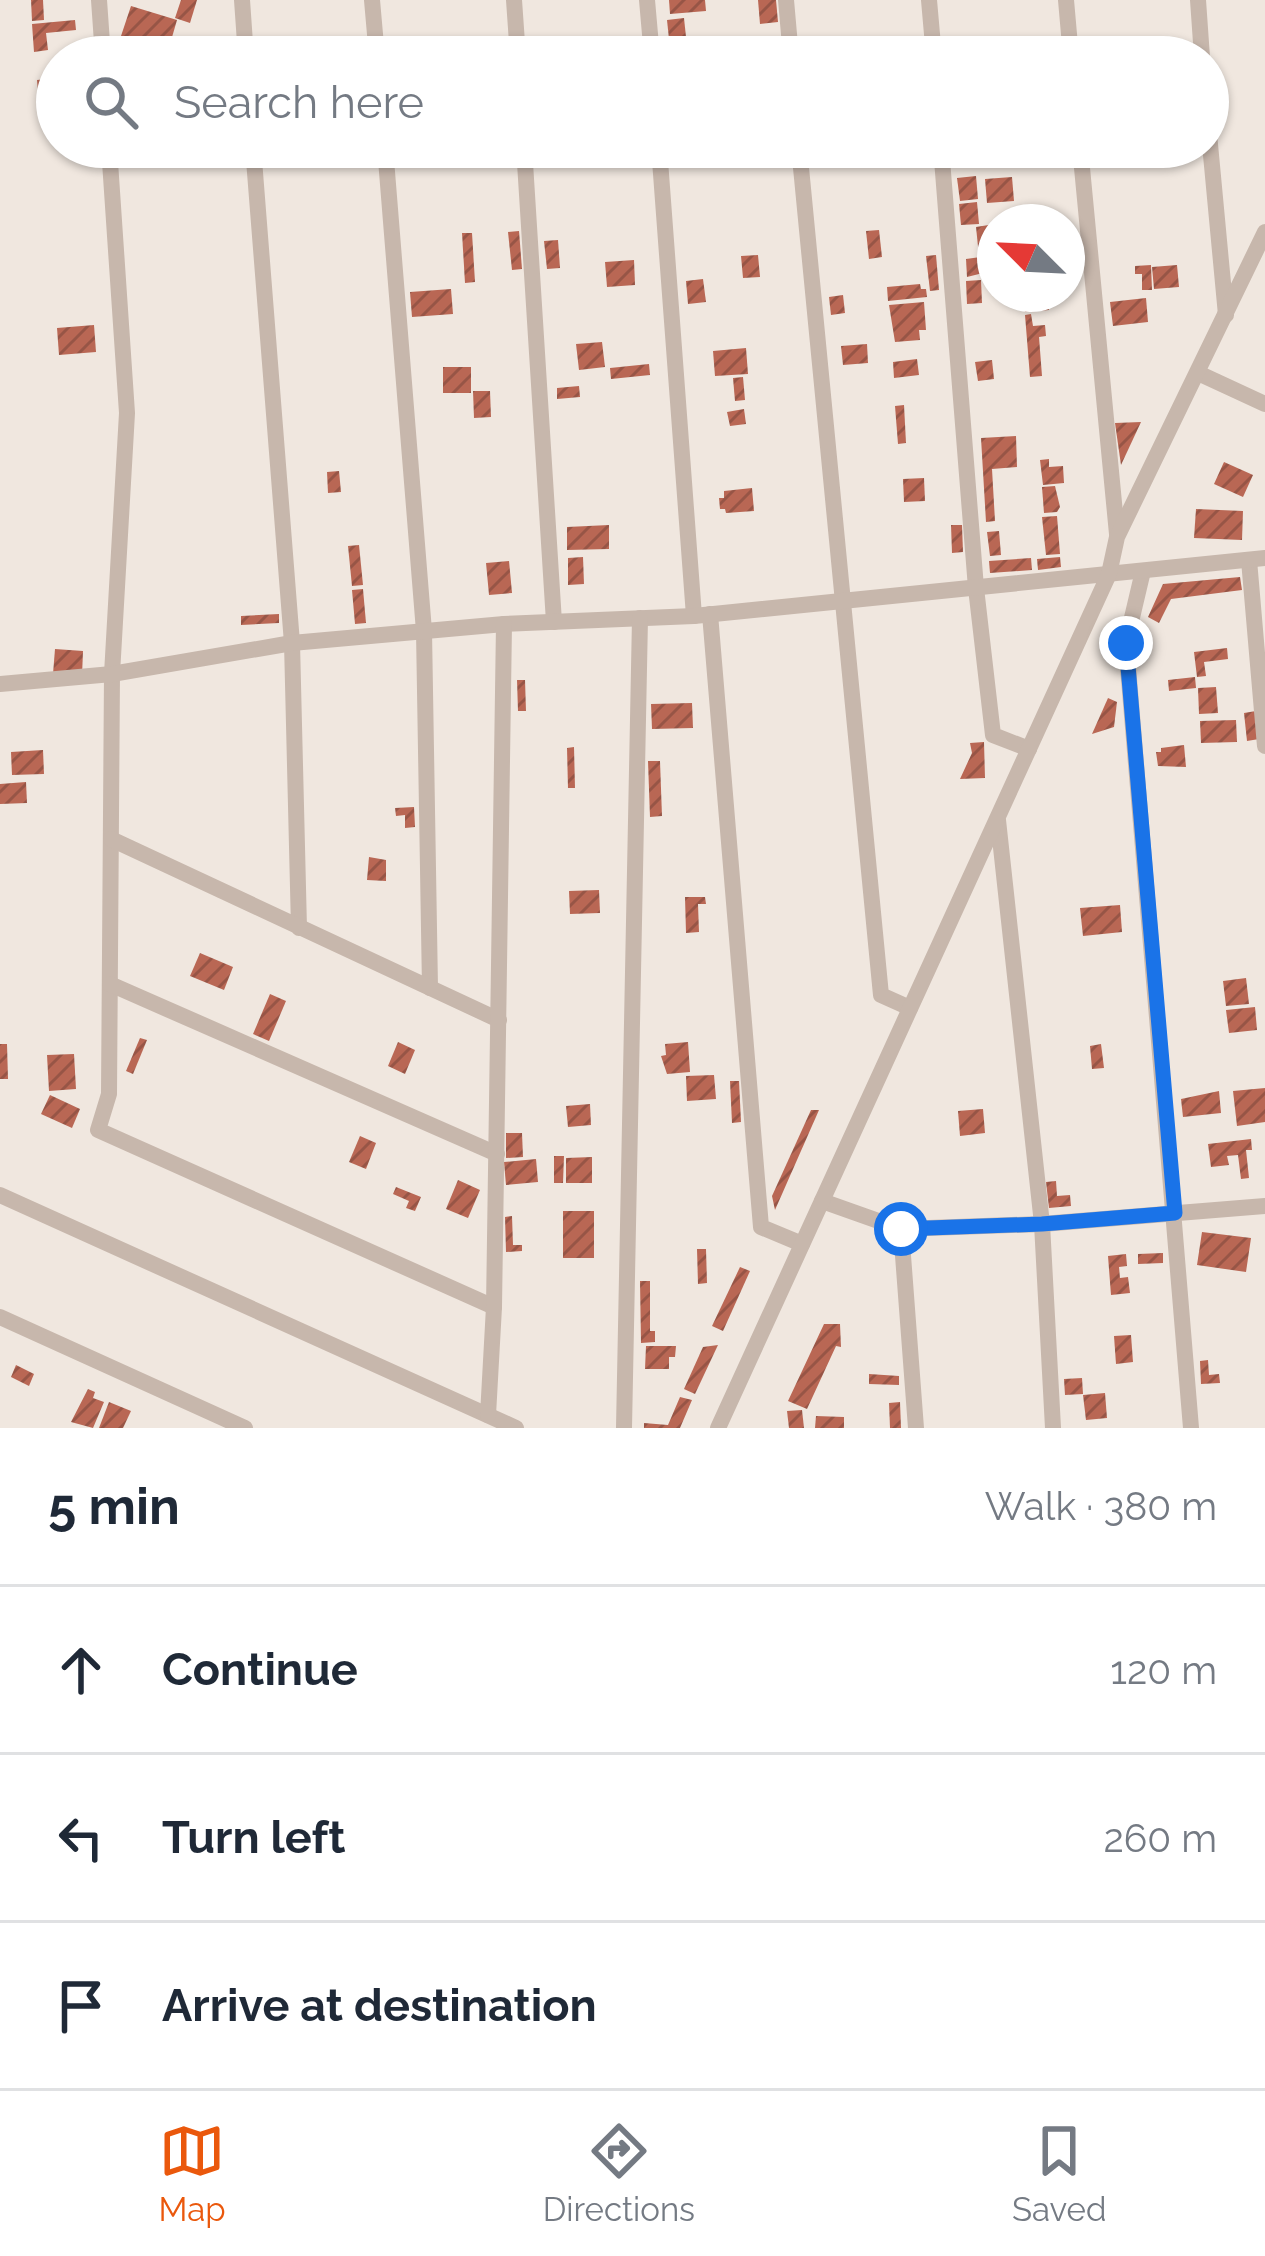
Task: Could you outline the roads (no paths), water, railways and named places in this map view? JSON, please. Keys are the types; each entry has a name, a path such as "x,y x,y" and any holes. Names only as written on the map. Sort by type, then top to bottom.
{"street":[{"path":"99,0 102,36"},
{"path":"242,0 245,36"},
{"path":"372,0 375,36"},
{"path":"514,0 517,36"},
{"path":"647,0 650,36"},
{"path":"786,0 789,36"},
{"path":"929,0 932,36"},
{"path":"1066,0 1069,36"},
{"path":"1198,0 1201,36"},
{"path":"111,168 128,412 112,674 109,1094 98,1130 494,1307"},
{"path":"256,168 292,643 299,928"},
{"path":"387,168 424,631 430,988"},
{"path":"525,168 554,622"},
{"path":"660,168 761,1227 802,1244"},
{"path":"802,168 881,995 910,1008"},
{"path":"943,168 976,588 993,735 1029,749"},
{"path":"1082,168 1118,537"},
{"path":"1212,168 1227,316"},
{"path":"718,1428 1109,574 1118,537 1263,244"},
{"path":"1198,373 1265,404"},
{"path":"0,684 112,674 292,643 504,624 702,615 1257,559 1265,746"},
{"path":"1143,571 1126,643 1191,1428"},
{"path":"624,1428 640,618"},
{"path":"488,1415 494,1307 504,624"},
{"path":"998,817 1042,1224 1053,1428"},
{"path":"111,838 499,1019"},
{"path":"110,984 496,1154"},
{"path":"0,1195 516,1428"},
{"path":"822,1201 901,1229 1042,1224 1265,1206"},
{"path":"901,1229 916,1428"},
{"path":"0,1317 245,1428"}]}
